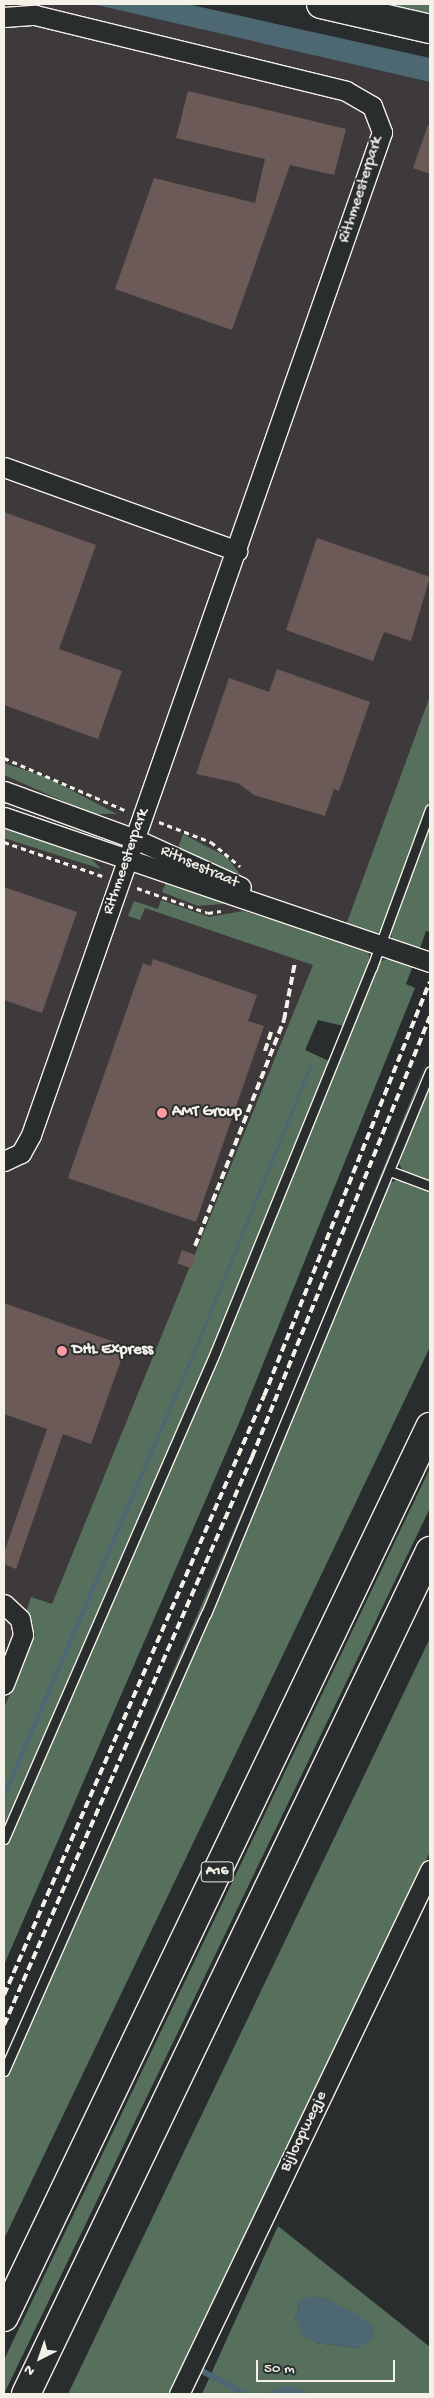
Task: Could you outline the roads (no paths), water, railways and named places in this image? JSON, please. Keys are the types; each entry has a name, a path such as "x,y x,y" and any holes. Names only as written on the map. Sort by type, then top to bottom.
{"highway":[{"path":"321,4 430,29"},
{"name":"A16","path":"4,2317 430,1427"},
{"path":"26,2394 430,1551"}],"street":[{"name":"Rithmeesterpark","path":"4,17 35,15 346,91 364,99 377,114 382,132 379,149 29,1142 17,1157 4,1162"},
{"path":"4,467 237,551"},
{"name":"Rithsestraat","path":"4,791 135,839 336,929"},
{"name":"Rithsestraat","path":"4,817 430,962"},
{"path":"4,1604 20,1619 23,1635 4,1684"},
{"name":"Bijloopwegje","path":"179,2394 430,1870"}],"lane":[{"path":"4,1839 214,1353 380,945 430,809"},
{"path":"4,2072 206,1614 390,1172 430,1071"},
{"path":"390,1172 430,1186"}],"water":[{"path":"92,4 187,4 430,58 430,82"},
{"path":"310,1064 313,1065 199,1346 4,1802 4,1790 196,1344"},
{"path":"307,2297 323,2297 358,2315 370,2324 375,2332 371,2341 358,2348 316,2343 303,2336 295,2319 299,2303"}],"waterway":[{"path":"204,2372 245,2394"},
{"path":"272,2394 289,2389 303,2394"}],"railway":[{"path":"195,1246 284,1020 295,962"},
{"path":"4,1995 264,1396 430,982"},
{"path":"4,2025 252,1457 430,1017"},
{"path":"265,1051 271,1032"}],"place":[{"name":"AMT Group","path":"162,1113"},
{"name":"DHL Express","path":"62,1351"}]}
